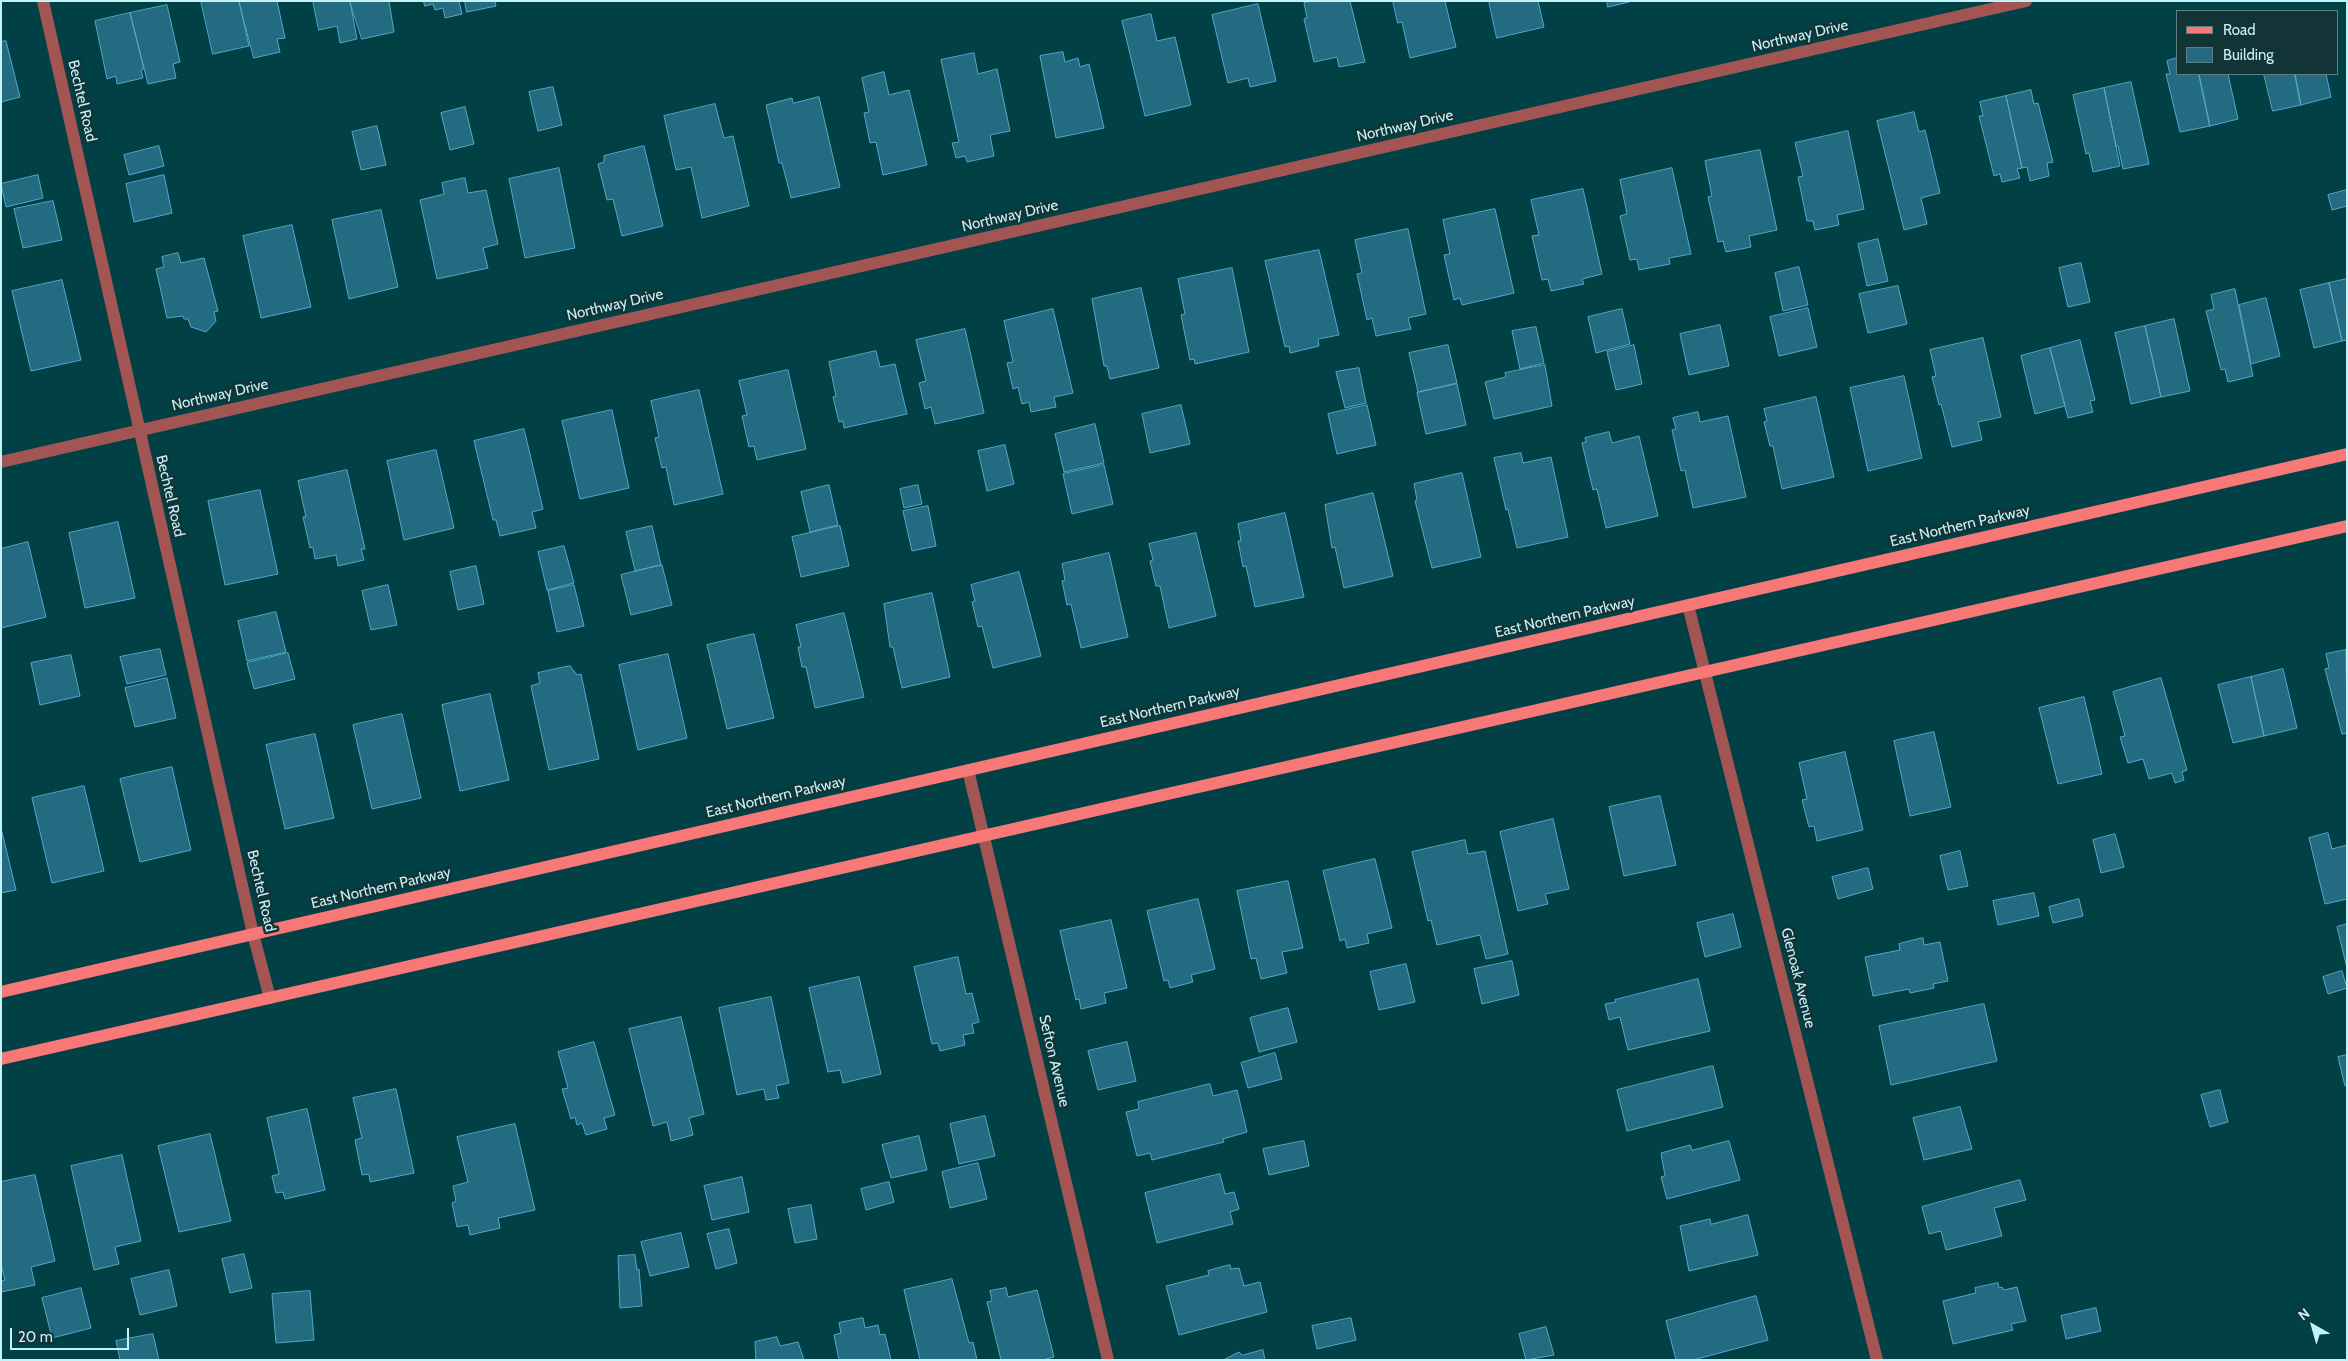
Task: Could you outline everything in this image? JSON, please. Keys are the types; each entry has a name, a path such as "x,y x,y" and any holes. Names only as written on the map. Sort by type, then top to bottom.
{"main road":[{"name":"East Northern Parkway","path":"1,992 2347,454"},
{"path":"1,1059 2347,526"}],"street":[{"name":"Bechtel Road","path":"43,1 139,430 270,998"},
{"name":"Northway Drive","path":"1,462 2026,1"},
{"name":"Glenoak Avenue","path":"1688,605 1877,1360"},
{"name":"Sefton Avenue","path":"968,770 1108,1360"}],"building":[{"path":"201,1 239,1 249,46 213,54"},
{"path":"239,1 277,1 285,38 277,39 280,52 254,58"},
{"path":"313,1 350,1 357,39 340,43 337,26 319,30"},
{"path":"350,1 389,1 394,32 362,39"},
{"path":"424,1 459,1 462,14 445,18 443,8 435,10 433,4 425,6"},
{"path":"465,1 495,1 496,6 467,12"},
{"path":"1312,1 1350,1 1365,62 1339,67 1337,57 1314,62 1304,19 1307,18 1304,3"},
{"path":"1393,1 1445,1 1456,47 1410,58 1402,22 1398,23"},
{"path":"1489,1 1538,1 1544,27 1497,38"},
{"path":"1607,1 1629,1 1629,2 1608,7"},
{"path":"1258,4 1276,81 1250,87 1248,78 1228,83 1212,15"},
{"path":"167,5 180,62 173,64 176,78 148,84 130,13"},
{"path":"130,13 144,69 141,70 143,78 117,84 116,76 107,79 95,21"},
{"path":"1151,14 1157,41 1175,37 1191,105 1145,116 1122,21"},
{"path":"6,41 20,97 1,102 1,42"},
{"path":"1063,52 1065,62 1078,58 1080,67 1089,64 1104,128 1056,138 1040,56"},
{"path":"974,53 978,74 997,69 1010,131 990,135 994,156 967,162 965,156 956,158 952,143 959,142 941,60"},
{"path":"2176,58 2176,75 2199,75 2210,126 2180,132 2166,74 2170,74 2167,61"},
{"path":"884,72 889,95 909,90 927,165 883,175 876,142 870,143 864,113 869,112 862,78"},
{"path":"2199,75 2228,75 2238,119 2210,126"},
{"path":"2264,75 2295,75 2301,105 2273,111"},
{"path":"2295,75 2326,75 2331,97 2301,105"},
{"path":"2131,82 2149,164 2123,169 2118,146 2116,146 2104,88"},
{"path":"553,87 562,125 538,131 529,92"},
{"path":"2104,88 2120,166 2093,172 2089,153 2086,154 2073,95"},
{"path":"2031,90 2034,104 2038,103 2053,162 2047,163 2049,176 2030,181 2027,167 2022,168 2006,96"},
{"path":"2006,96 2022,168 2017,169 2020,178 2002,182 2000,174 1994,176 1979,116 1983,116 1980,102"},
{"path":"819,97 840,187 791,198 782,163 779,163 766,105 792,98 793,103"},
{"path":"715,104 724,138 733,136 749,206 702,218 691,167 676,170 664,116"},
{"path":"465,107 474,144 450,150 441,113"},
{"path":"1914,112 1919,132 1925,130 1940,193 1921,198 1927,224 1904,230 1877,121"},
{"path":"377,126 386,165 361,170 352,132"},
{"path":"1848,131 1864,209 1837,215 1839,225 1815,230 1813,221 1807,221 1798,177 1803,176 1795,143"},
{"path":"159,146 164,166 129,175 124,155"},
{"path":"644,146 663,226 622,236 613,199 607,200 598,164 604,162 604,156"},
{"path":"1760,150 1777,230 1749,236 1751,247 1726,252 1723,241 1718,242 1708,197 1712,196 1705,161"},
{"path":"559,168 575,248 525,258 509,179"},
{"path":"1672,168 1691,254 1669,258 1670,264 1639,270 1637,259 1630,260 1620,216 1627,214 1620,180"},
{"path":"38,175 43,198 6,207 1,184"},
{"path":"164,175 172,213 134,222 126,184"},
{"path":"465,178 468,193 486,190 498,244 483,248 488,268 437,279 420,200 444,194 442,183"},
{"path":"1583,189 1602,274 1582,279 1584,284 1551,291 1548,279 1542,280 1532,236 1539,235 1531,200"},
{"path":"2347,190 2347,206 2332,210 2328,195"},
{"path":"53,201 62,240 23,248 14,209"},
{"path":"1495,209 1514,293 1462,305 1460,298 1454,300 1444,255 1450,254 1443,220"},
{"path":"381,210 398,287 349,299 332,220"},
{"path":"292,225 311,307 261,318 243,236"},
{"path":"1408,229 1426,314 1408,318 1411,329 1376,336 1372,318 1367,320 1357,274 1362,273 1355,240"},
{"path":"1878,239 1888,281 1867,286 1858,244"},
{"path":"1319,250 1339,335 1318,339 1319,346 1290,353 1289,346 1285,347 1265,261"},
{"path":"178,253 181,263 204,258 218,311 214,312 216,321 206,332 191,327 188,319 184,319 183,316 167,318 156,269 164,267 162,257"},
{"path":"2081,263 2090,302 2068,307 2059,268"},
{"path":"1799,267 1808,305 1783,311 1775,273"},
{"path":"1232,268 1249,352 1195,364 1194,359 1190,360 1181,315 1185,314 1178,279"},
{"path":"2347,279 2347,340 2342,341 2329,283"},
{"path":"62,280 81,360 31,371 12,291"},
{"path":"2329,283 2342,341 2314,348 2300,290"},
{"path":"1898,286 1907,324 1868,333 1859,294"},
{"path":"1141,288 1159,368 1110,379 1107,366 1104,366 1092,299"},
{"path":"2235,289 2253,376 2228,382 2225,369 2221,370 2206,311 2214,309 2211,295"},
{"path":"2266,298 2280,356 2251,364 2239,305"},
{"path":"1808,308 1817,347 1779,356 1770,317"},
{"path":"1053,309 1073,393 1054,397 1056,407 1031,412 1029,402 1022,404 1018,387 1013,389 1007,363 1013,362 1004,321"},
{"path":"1622,309 1630,344 1596,353 1588,317"},
{"path":"2174,319 2190,391 2161,397 2145,326"},
{"path":"1720,325 1729,366 1689,375 1680,334"},
{"path":"2145,326 2161,397 2131,404 2115,333"},
{"path":"1536,327 1544,363 1520,369 1512,331"},
{"path":"965,329 984,413 935,424 931,407 925,409 919,383 926,381 916,340"},
{"path":"1983,338 2001,417 1978,422 1982,440 1952,447 1932,377 1936,376 1930,350"},
{"path":"2080,340 2095,400 2090,401 2093,412 2068,418 2050,348"},
{"path":"1448,345 1457,383 1418,392 1409,353"},
{"path":"1634,345 1642,384 1616,390 1607,352"},
{"path":"2050,348 2065,406 2035,414 2021,356"},
{"path":"876,351 880,367 895,364 907,414 844,428 843,421 839,422 833,397 836,396 829,362"},
{"path":"1545,365 1552,406 1494,419 1485,382 1506,377 1505,373"},
{"path":"1359,368 1366,403 1345,408 1336,372"},
{"path":"788,370 806,449 757,460 754,446 749,447 742,416 747,415 739,381"},
{"path":"1904,376 1922,458 1868,471 1850,388"},
{"path":"1457,384 1466,425 1426,434 1417,393"},
{"path":"699,390 723,494 674,505 666,467 662,468 655,438 659,437 651,401"},
{"path":"1816,397 1834,477 1782,489 1773,446 1770,446 1764,422 1767,421 1764,409"},
{"path":"1181,405 1190,444 1150,453 1142,414"},
{"path":"1367,405 1376,445 1337,454 1328,414"},
{"path":"612,410 629,488 580,499 562,421"},
{"path":"1698,412 1700,422 1728,416 1746,497 1693,508 1685,470 1681,471 1672,430 1676,429 1673,418"},
{"path":"1095,424 1104,463 1064,472 1055,434"},
{"path":"524,429 543,509 532,512 536,528 500,536 496,520 493,520 474,441"},
{"path":"1609,432 1612,443 1639,436 1658,516 1606,528 1597,489 1593,490 1582,443 1586,442 1585,438"},
{"path":"1005,445 1014,484 987,491 978,451"},
{"path":"436,450 454,528 404,540 387,461"},
{"path":"1521,453 1523,463 1551,457 1568,537 1517,548 1494,458"},
{"path":"1104,465 1113,504 1072,514 1063,474"},
{"path":"347,470 365,549 361,549 364,560 338,566 336,555 315,559 313,547 310,548 303,517 306,517 298,481"},
{"path":"1462,473 1481,557 1432,568 1415,501 1417,500 1414,484"},
{"path":"829,485 838,525 810,532 801,492"},
{"path":"918,485 922,504 904,508 900,489"},
{"path":"260,490 278,574 225,585 208,501"},
{"path":"1373,493 1393,576 1344,588 1335,547 1332,548 1325,505"},
{"path":"928,506 936,546 912,551 903,511"},
{"path":"1285,513 1304,597 1255,607 1246,566 1243,567 1238,541 1241,541 1238,524"},
{"path":"118,522 135,598 85,608 69,533"},
{"path":"652,526 661,565 635,571 626,532"},
{"path":"840,526 849,566 801,577 792,537"},
{"path":"1196,533 1216,616 1169,628 1160,586 1156,586 1150,561 1153,560 1149,544"},
{"path":"28,542 46,617 1,628 1,549"},
{"path":"564,546 574,583 547,590 538,552"},
{"path":"1109,553 1128,637 1081,648 1071,604 1067,605 1062,581 1065,580 1062,564"},
{"path":"662,565 672,605 631,615 621,575"},
{"path":"476,566 484,604 458,610 450,572"},
{"path":"1019,572 1041,656 993,668 982,626 978,627 972,602 975,601 971,585"},
{"path":"388,585 397,625 371,630 362,591"},
{"path":"574,585 584,626 557,632 548,591"},
{"path":"932,593 950,677 902,688 893,647 890,647 884,604"},
{"path":"276,612 286,652 247,661 238,621"},
{"path":"844,613 864,697 815,708 806,667 802,667 798,647 801,647 796,625"},
{"path":"754,634 774,718 727,729 707,645"},
{"path":"160,649 166,675 127,684 120,657"},
{"path":"2346,650 2347,733 2342,734 2325,669 2329,668 2326,654"},
{"path":"288,653 295,679 254,689 247,663"},
{"path":"668,654 687,738 638,750 619,665"},
{"path":"71,655 80,696 40,705 31,663"},
{"path":"570,666 577,675 581,674 599,759 549,770 531,686 540,683 538,673"},
{"path":"2283,669 2297,728 2264,736 2251,677"},
{"path":"2251,677 2264,736 2233,743 2218,685"},
{"path":"167,678 176,718 135,727 125,688"},
{"path":"2161,678 2187,770 2182,772 2184,780 2175,783 2172,773 2149,779 2143,759 2128,763 2120,737 2125,736 2113,692"},
{"path":"490,694 509,780 460,791 442,705"},
{"path":"2084,697 2102,774 2058,784 2039,708"},
{"path":"402,714 421,798 372,809 353,725"},
{"path":"1934,732 1951,807 1910,816 1894,741"},
{"path":"315,734 334,818 285,829 266,745"},
{"path":"1845,752 1863,830 1817,841 1814,826 1809,827 1802,800 1807,799 1799,763"},
{"path":"172,767 191,850 140,862 120,779"},
{"path":"84,786 104,871 52,883 32,798"},
{"path":"1660,796 1676,865 1624,876 1609,807"},
{"path":"1553,819 1569,889 1545,894 1548,904 1518,911 1500,832"},
{"path":"1,828 16,890 1,893"},
{"path":"2328,833 2332,849 2347,845 2347,899 2325,904 2309,838"},
{"path":"2115,834 2124,867 2101,873 2093,840"},
{"path":"1465,840 1468,854 1485,851 1508,954 1486,959 1480,935 1437,945 1431,920 1428,921 1412,852"},
{"path":"1960,851 1968,886 1948,890 1940,856"},
{"path":"1375,859 1392,928 1367,934 1369,943 1347,948 1345,939 1340,941 1323,871"},
{"path":"1868,868 1873,889 1838,899 1832,877"},
{"path":"1288,881 1303,948 1282,952 1287,973 1261,979 1256,958 1251,959 1237,891"},
{"path":"2034,893 2039,916 1998,925 1993,901"},
{"path":"1198,899 1215,969 1191,975 1193,982 1170,988 1168,980 1164,981 1147,911"},
{"path":"2079,899 2083,916 2053,923 2049,907"},
{"path":"1733,914 1741,947 1705,957 1697,923"},
{"path":"1111,920 1127,988 1104,993 1106,1003 1081,1009 1079,999 1076,1000 1060,931"},
{"path":"2347,924 2347,968 2337,927"},
{"path":"1923,938 1924,945 1940,942 1948,981 1933,984 1934,988 1910,993 1909,989 1873,996 1865,957 1900,950 1899,944"},
{"path":"958,957 966,994 972,993 979,1022 972,1024 974,1033 963,1035 965,1045 940,1051 938,1043 932,1044 914,967"},
{"path":"1512,961 1519,995 1482,1004 1474,969"},
{"path":"1406,964 1415,1002 1379,1010 1370,972"},
{"path":"2342,971 2347,988 2328,994 2323,977"},
{"path":"859,977 881,1074 843,1083 840,1070 828,1072 809,988"},
{"path":"1698,979 1710,1031 1628,1050 1620,1017 1609,1020 1605,1004"},
{"path":"771,997 789,1083 776,1086 779,1098 766,1100 764,1089 737,1095 719,1008"},
{"path":"1984,1004 1997,1061 1891,1085 1879,1026"},
{"path":"1288,1008 1297,1042 1259,1052 1250,1018"},
{"path":"681,1017 704,1114 689,1118 693,1135 671,1141 667,1122 653,1126 629,1029"},
{"path":"594,1042 615,1115 604,1118 607,1129 586,1135 582,1123 577,1125 575,1117 571,1119 562,1089 568,1088 558,1052"},
{"path":"1127,1042 1136,1081 1098,1090 1088,1051"},
{"path":"1275,1053 1282,1079 1248,1088 1241,1063"},
{"path":"2347,1055 2347,1085 2345,1086 2338,1057"},
{"path":"1713,1066 1723,1107 1627,1131 1617,1090"},
{"path":"1210,1084 1213,1096 1237,1090 1247,1132 1223,1139 1224,1142 1152,1160 1150,1153 1137,1156 1126,1112 1139,1109 1138,1102"},
{"path":"396,1089 414,1173 370,1182 369,1174 362,1175 355,1140 362,1138 353,1098"},
{"path":"2220,1090 2228,1122 2210,1127 2201,1095"},
{"path":"1960,1107 1972,1149 1924,1160 1913,1118"},
{"path":"307,1109 325,1190 285,1199 283,1192 276,1193 272,1176 279,1174 267,1118"},
{"path":"985,1116 995,1156 959,1164 950,1124"},
{"path":"515,1124 535,1210 498,1218 500,1228 470,1235 468,1225 457,1227 452,1203 456,1201 453,1186 468,1182 457,1137"},
{"path":"210,1134 231,1221 179,1232 158,1146"},
{"path":"919,1136 927,1170 891,1178 882,1145"},
{"path":"1304,1141 1309,1166 1269,1175 1263,1149"},
{"path":"1729,1141 1740,1180 1667,1199 1661,1177 1665,1176 1661,1153 1690,1145 1692,1150"},
{"path":"122,1155 141,1241 115,1247 119,1264 94,1270 71,1166"},
{"path":"978,1163 987,1199 950,1208 942,1172"},
{"path":"1220,1174 1225,1194 1234,1192 1239,1209 1230,1212 1233,1224 1157,1243 1145,1193"},
{"path":"35,1175 55,1261 31,1267 35,1285 1,1292 1,1281 5,1280 1,1264 1,1182"},
{"path":"742,1177 749,1212 712,1220 704,1186"},
{"path":"2020,1180 2026,1200 1994,1208 2002,1236 1946,1250 1941,1231 1929,1234 1922,1207"},
{"path":"889,1182 894,1202 866,1210 861,1189"},
{"path":"811,1205 817,1239 795,1243 788,1209"},
{"path":"1748,1215 1758,1255 1689,1271 1680,1226 1710,1219 1711,1224"},
{"path":"729,1229 737,1263 716,1269 707,1234"},
{"path":"681,1233 689,1267 650,1276 641,1242"},
{"path":"244,1254 252,1288 230,1293 222,1259"},
{"path":"635,1255 637,1270 639,1269 642,1306 620,1308 618,1256"},
{"path":"1230,1265 1231,1269 1239,1268 1244,1286 1260,1282 1267,1312 1179,1335 1166,1286 1209,1275 1208,1271"},
{"path":"169,1270 177,1306 140,1315 131,1279"},
{"path":"952,1279 969,1343 973,1342 977,1360 920,1360 904,1290"},
{"path":"1998,1283 1999,1288 2002,1287 2004,1290 2017,1287 2026,1321 2011,1324 2013,1330 1953,1344 1943,1301 1976,1293 1975,1288"},
{"path":"81,1288 91,1328 52,1338 42,1298"},
{"path":"1006,1288 1008,1297 1037,1290 1054,1357 1042,1360 1001,1360 987,1302 992,1301 990,1291"},
{"path":"310,1291 314,1340 276,1343 272,1294"},
{"path":"1756,1296 1768,1340 1693,1360 1676,1360 1666,1321"},
{"path":"2096,1308 2101,1331 2066,1339 2061,1316"},
{"path":"863,1318 865,1328 878,1325 880,1335 885,1334 891,1360 839,1360 834,1335 841,1333 839,1323"},
{"path":"1351,1318 1356,1340 1317,1349 1312,1326"},
{"path":"1546,1327 1554,1355 1526,1360 1519,1334"},
{"path":"153,1334 159,1360 120,1360 116,1341"},
{"path":"777,1337 780,1346 798,1342 804,1360 756,1360 755,1342"},
{"path":"1263,1350 1265,1360 1223,1360 1239,1352 1242,1355"}]}
